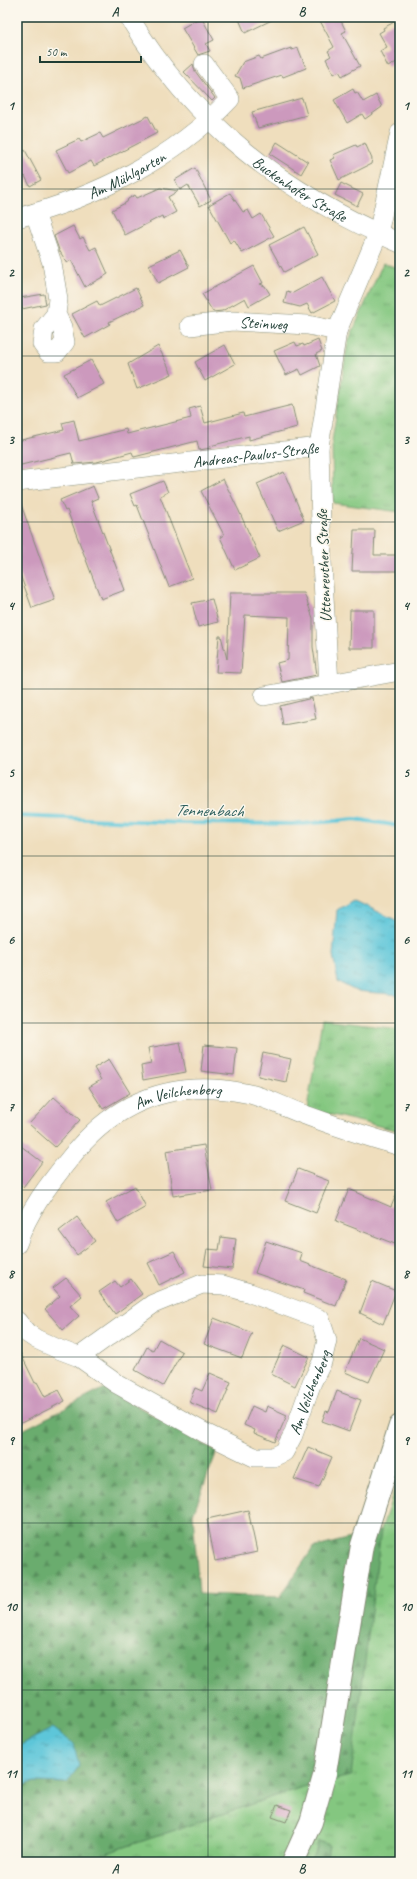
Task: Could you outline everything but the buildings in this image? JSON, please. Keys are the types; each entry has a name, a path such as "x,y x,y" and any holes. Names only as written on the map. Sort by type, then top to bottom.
{"main road":[{"path":"293,1862 311,1822 325,1773 362,1545 400,1426"}],"street":[{"name":"Buckenhofer Straße","path":"129,17 165,70 183,92 210,121 243,151 314,199 378,234 400,243"},
{"path":"204,64 230,99 210,121"},
{"name":"Am Mühlgarten","path":"17,218 74,199 119,180 154,162 210,121"},
{"name":"Andreas-Paulus-Straße","path":"17,482 320,447 337,331 378,234 400,134"},
{"path":"35,213 56,280 58,299 56,314"},
{"name":"Steinweg","path":"190,326 232,321 308,325 337,331"},
{"name":"Uttenreuther Straße","path":"320,447 322,562 329,684"},
{"path":"264,696 400,671"},
{"name":"Am Veilchenberg","path":"17,1244 22,1229 37,1202 82,1143 116,1115 150,1096 179,1089 212,1088 246,1093 353,1132 400,1146"},
{"name":"Am Veilchenberg","path":"17,1321 27,1333 36,1339 79,1357 118,1384 205,1433 254,1458 273,1457 284,1452 293,1435 312,1382 322,1362 327,1340 320,1319 267,1298 223,1285 202,1284 153,1304 79,1357"}],"green space":[{"path":"383,263 400,269 400,512 333,503 332,441 348,342"},
{"path":"322,1020 400,1029 400,1131 307,1109"},
{"path":"105,1388 217,1451 193,1514 199,1594 280,1597 313,1548 381,1530 351,1776 302,1787 107,1853 109,1862 17,1862 17,1787 35,1782 67,1783 53,1728 17,1747 17,1433"},
{"path":"400,1474 400,1862 326,1862 329,1845 319,1841 315,1854 309,1862 109,1862 107,1853 302,1787 339,1779 381,1530"},
{"path":"319,1841 329,1845 326,1862 309,1862 315,1854"}],"water":[{"path":"353,900 400,922 400,995 356,991 338,982 333,955 337,910"},
{"path":"53,1728 74,1744 79,1766 67,1783 35,1782 17,1787 17,1747"}],"waterway":[{"name":"Tennenbach","path":"17,816 183,823 303,824 355,819 400,826"}]}
